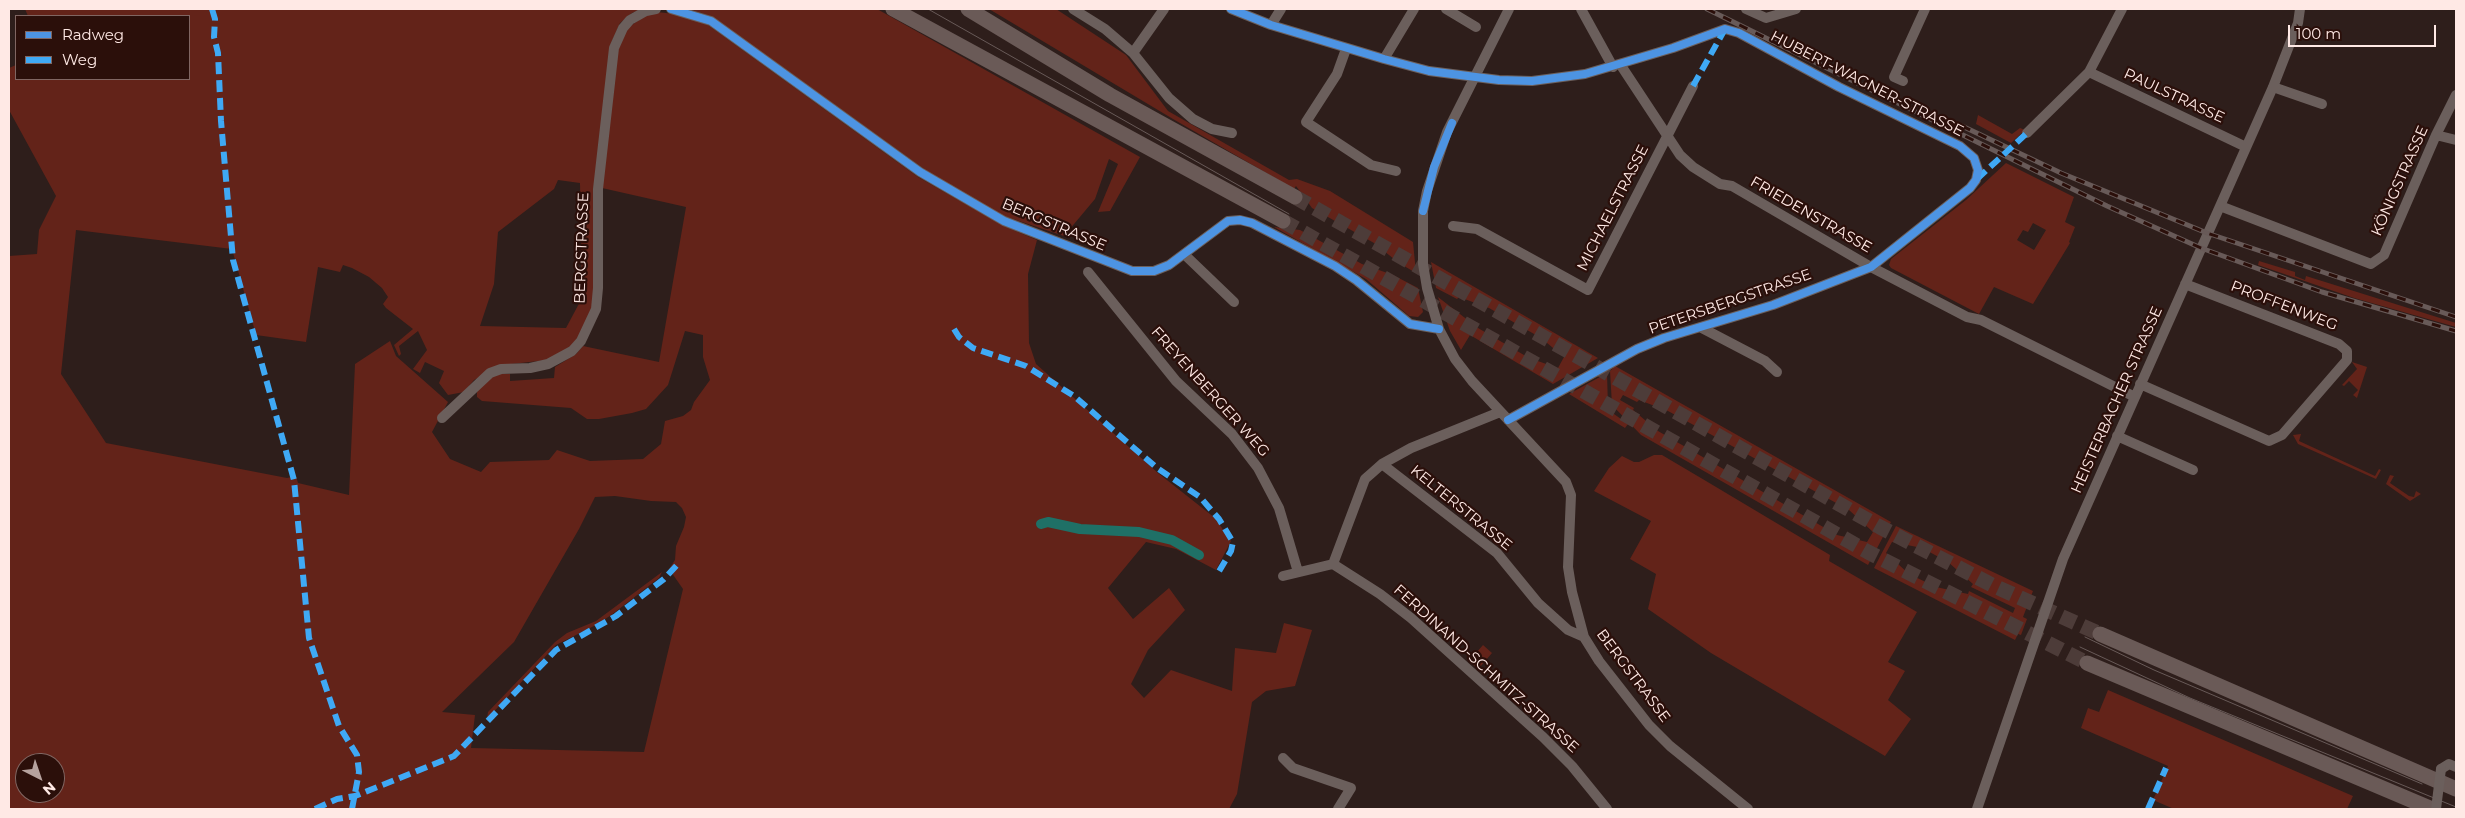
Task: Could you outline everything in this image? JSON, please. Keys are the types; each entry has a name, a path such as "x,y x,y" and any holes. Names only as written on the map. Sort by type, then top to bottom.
{"highway":[{"path":"893,9 1284,221"},
{"path":"968,9 1110,95 1295,197"},
{"path":"2100,634 2456,789"},
{"path":"2087,663 2432,809"}],"street":[{"name":"BERGSTRASSE","path":"442,418 490,373 501,369 530,368 548,364 572,351 581,341 596,309 598,295 598,189 614,48 623,28 630,20 646,11 656,9"},
{"name":"BERGSTRASSE","path":"671,9 711,21 920,172 1004,221 1132,271 1154,271 1169,266 1214,230 1228,222 1240,220 1252,223 1342,271 1410,324 1439,329"},
{"path":"1073,9 1104,29 1133,53 1164,93 1193,119 1212,129 1232,133"},
{"path":"1133,53 1164,9"},
{"path":"1230,9 1271,25 1346,49 1429,71 1474,78 1532,81 1561,78 1617,66"},
{"path":"1271,25 1282,9"},
{"path":"1384,59 1414,9"},
{"path":"1446,9 1476,27"},
{"name":"BERGSTRASSE","path":"1509,9 1447,132 1423,210 1424,264 1427,288 1439,329 1461,366 1500,412 1566,482 1571,495 1568,567 1584,637 1599,661 1649,726 1693,767 1748,809"},
{"name":"FRIEDENSTRASSE","path":"1581,9 1617,66 1667,134 1680,155 1694,167 1720,184 1732,186 1871,267 1967,317 1981,320 2135,396"},
{"path":"1746,9 1766,18 1796,9"},
{"path":"1903,81 1894,77 1925,9"},
{"path":"2027,133 2089,72 2122,9"},
{"name":"HEISTERBACHER STRASSE","path":"1977,809 2062,559 2273,87 2298,23 2300,9"},
{"name":"HUBERT-WAGNER-STRASSE","path":"1617,66 1725,29 1739,33 1839,87 1960,146 1974,158 1978,170 1976,180"},
{"path":"1346,49 1337,74 1306,122 1371,165 1396,172"},
{"name":"PAULSTRASSE","path":"2089,72 2246,147"},
{"name":"MICHAELSTRASSE","path":"1454,226 1476,229 1588,290 1693,86"},
{"path":"2273,87 2322,104"},
{"name":"KÖNIGSTRASSE","path":"2220,206 2371,264 2384,255 2436,135 2456,95"},
{"path":"2436,135 2456,140"},
{"name":"PETERSBERGSTRASSE","path":"1508,420 1636,349 1773,305 1871,267 1960,196 1976,180"},
{"path":"1185,254 1234,302"},
{"name":"FREYENBERGER WEG","path":"1088,272 1176,381 1232,434 1258,468 1279,508 1298,572"},
{"name":"PROFFENWEG","path":"2140,384 2262,440 2276,439 2344,365 2348,357 2346,348 2339,344 2184,284"},
{"path":"1700,327 1765,361 1777,372"},
{"path":"1283,576 1333,564 1365,479 1382,464 1455,429 1500,412"},
{"path":"2117,436 2193,470"},
{"name":"KELTERSTRASSE","path":"1382,464 1496,553 1538,603 1568,630 1584,637"},
{"name":"FERDINAND-SCHMITZ-STRASSE","path":"1333,564 1380,594 1411,618 1543,736 1572,766 1607,809"},
{"path":"1283,758 1293,768 1351,788 1338,809"},
{"path":"2436,809 2441,769 2449,764 2456,767"}],"shaded area":[{"path":"25,9 642,9 632,13 620,23 610,46 594,309 581,335 565,352 548,360 502,365 474,380 464,392 448,395 439,383 444,371 425,362 420,373 413,369 427,350 418,331 399,346 401,354 399,356 394,345 413,329 386,308 383,304 388,297 382,288 369,277 352,268 343,265 340,272 318,267 306,342 256,335 232,249 76,230 61,374 106,443 287,478 296,476 298,483 349,495 355,364 390,341 396,356 448,402 432,432 450,459 481,472 490,462 549,460 557,450 590,461 643,459 661,444 665,421 683,416 691,410 694,402 710,380 703,357 703,335 685,331 668,385 646,409 599,419 587,419 571,408 482,401 477,397 477,392 483,382 497,374 510,374 510,381 554,378 555,367 576,354 583,346 659,362 686,207 602,188 618,50 625,30 644,16 657,12 675,14 708,25 918,177 1006,227 1037,240 1028,274 1029,343 1036,364 1158,473 1215,518 1231,541 1216,570 1176,549 1146,542 1108,588 1133,619 1169,588 1185,610 1148,650 1131,684 1144,698 1171,670 1232,691 1235,648 1276,653 1284,623 1312,630 1295,686 1266,691 1252,702 1237,794 1229,809 9,809 9,256 37,254 39,230 56,196 9,110 9,68 15,65 15,80 190,80 190,15 28,15","holes":["558,180 580,183 582,298 566,328 480,326 494,284 498,232 554,189","615,496 676,502 682,508 686,517 676,546 675,560 669,569 683,589 644,752 471,748 475,715 442,712 514,642 579,529 595,497"]},
{"path":"689,9 877,9 1140,157 1110,211 1098,212 1118,164 1109,159 1095,199 1064,236 1001,215 941,181 711,16"},
{"path":"989,9 1056,9 1126,55 1168,111 1289,180 1297,179 1330,191 1413,242 1416,273 1399,263 1374,243 1312,208 1296,186 1294,189"},
{"path":"1978,115 2012,134 2020,128 2025,130 2011,143 1976,124"},
{"path":"2006,163 2074,197 2065,222 2075,227 2070,243 2033,304 1994,287 1979,314 1891,268 1889,265 1891,259 1966,200","holes":["2033,223 2046,230 2034,250 2017,240 2023,230 2028,232"]},
{"path":"1274,227 1300,230 1362,264 1393,275 1418,288 1423,312 1418,317 1409,316 1366,279"},
{"path":"2259,261 2295,272 2295,276 2305,280 2306,276 2456,323 2456,327 2354,298 2258,265"},
{"path":"1431,262 1598,358 1553,384 1470,335 1461,350 1450,331 1438,297 1478,328 1529,358 1558,368 1564,357 1541,338 1489,308 1459,297 1457,299 1436,288"},
{"path":"2352,362 2367,367 2357,398 2353,395 2358,390 2349,381 2344,386 2342,385 2357,369"},
{"path":"1615,366 1891,522 1868,565 1641,435 1612,405 1610,371","holes":["1623,395 1637,402 1639,400 1668,411 1849,510 1873,532 1867,542 1837,535 1658,431 1633,410 1634,408 1620,400"]},
{"path":"1607,373 1608,406 1614,414 1628,424 1625,428 1569,394"},
{"path":"2301,434 2299,441 2375,476 2379,469 2381,470 2376,479 2298,444 2293,435"},
{"path":"1654,455 1662,455 1830,555 1829,561 1917,612 1888,662 1905,671 1888,700 1911,719 1885,756 1711,653 1648,609 1656,574 1630,559 1651,521 1594,491 1609,468 1622,456 1634,462 1639,462"},
{"path":"2390,475 2394,476 2390,483 2409,496 2414,497 2416,491 2421,494 2410,501 2386,484"},
{"path":"1896,526 2033,591 2023,617 2027,619 2021,635 2018,634 2015,640 1874,568","holes":["1892,542 1922,548 1948,562 1973,584 1971,587 2015,608 2013,613 1969,591 1968,594 1936,587 1909,574 1886,553"]},
{"path":"662,572 659,578 614,613 598,624 556,645 487,719 488,712 555,642 567,633 596,621"},
{"path":"1483,645 1492,653 1480,667 1476,667 1469,661"},
{"path":"2108,690 2353,796 2347,809 2174,809 2153,800 2168,766 2081,728 2088,708 2099,712"}],"waterway":[{"path":"1041,524 1048,522 1080,529 1139,532 1172,540 1199,555"}],"tunnel":[{"path":"1295,197 1880,527 1992,585 2100,634"},
{"path":"1283,221 1868,552 2087,663"}],"tram line":[{"path":"928,9 1289,214"},
{"path":"2085,637 2154,670 2422,784"},
{"path":"2080,647 2190,698 2456,807"}],"railway":[{"path":"1707,9 2107,206 2201,248 2322,292 2456,331"},
{"path":"1962,126 2061,173 2207,233 2456,317"}],"marked path":[{"path":"212,9 215,19 214,37 218,53 221,121 233,260 294,480 309,638 339,726 357,755 359,772 352,809"},
{"path":"1693,86 1725,29"},
{"path":"1977,179 2027,133"},
{"path":"954,329 959,337 973,348 1026,366 1074,396 1157,468 1200,497 1219,519 1233,542 1231,551 1218,573"},
{"path":"315,809 337,799 355,796 454,756 556,650 616,616 664,579 677,565"},
{"path":"2148,809 2166,768"}],"cycle path":[{"path":"671,9 711,21 920,172 1004,221 1132,271 1154,271 1169,265 1228,221 1240,220 1252,223 1335,266 1356,280 1410,324 1439,329"},
{"path":"1231,9 1271,25 1429,71 1499,80 1532,81 1585,74 1673,48 1725,29 1739,33 1839,87 1960,146 1974,158 1978,170 1976,180 1970,188 1871,267 1773,305 1664,338 1637,349 1508,420"},
{"path":"1423,211 1434,167 1452,123"}]}
